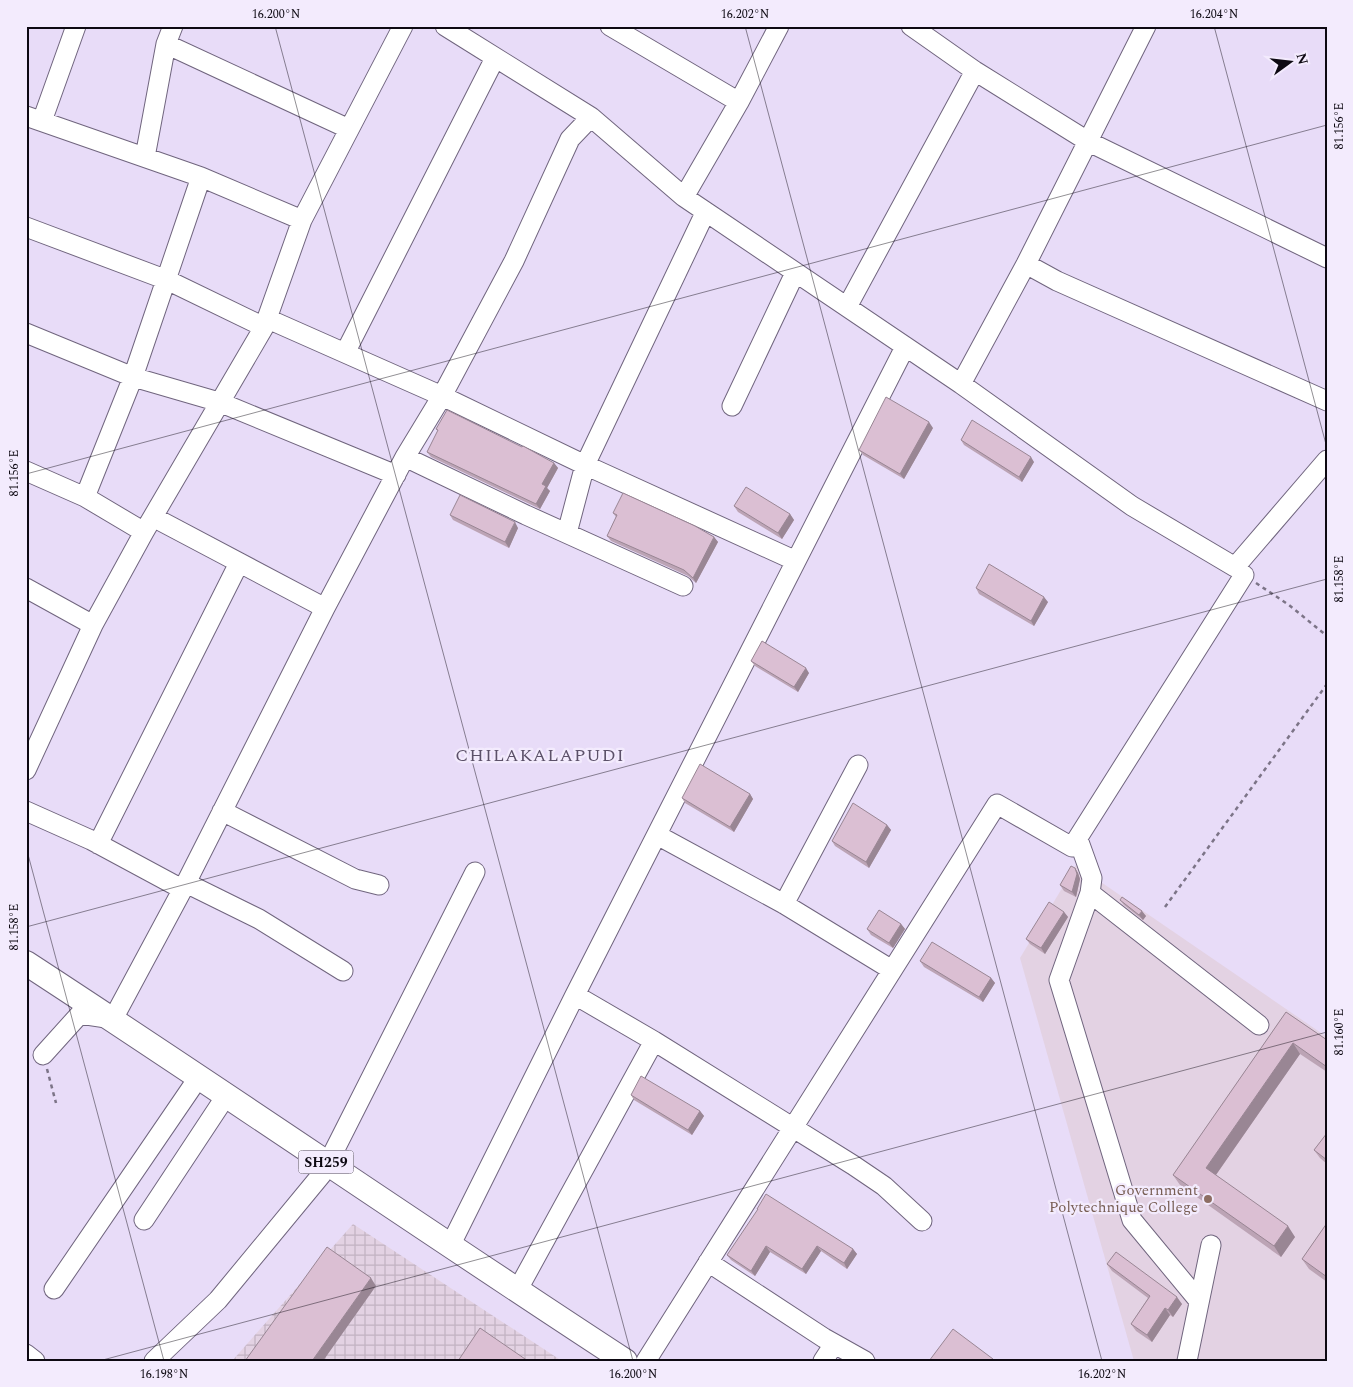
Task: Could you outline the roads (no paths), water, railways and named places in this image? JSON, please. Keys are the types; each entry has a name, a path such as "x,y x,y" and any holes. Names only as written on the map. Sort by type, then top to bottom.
{"main road":[{"name":"SH259","path":"26,963 112,1019 601,1361"},
{"name":"SH259","path":"26,979 220,1105 450,1246 625,1361"}],"street":[{"path":"76,26 34,118 202,177 302,220"},
{"path":"146,157 166,44 173,26"},
{"path":"26,770 93,625 148,525 266,323 302,220 403,26"},
{"path":"445,26 591,117 684,197 706,213 960,384 1132,506 1235,567 1327,460"},
{"path":"610,26 739,102"},
{"path":"684,197 739,102 779,26"},
{"path":"911,26 975,71 1089,142 1327,258"},
{"path":"960,384 1026,264 1146,26"},
{"path":"166,44 349,129"},
{"path":"345,353 495,58"},
{"path":"847,307 975,71"},
{"path":"43,1056 80,1014 112,1019 184,886 325,608 405,457 442,396 514,262 570,139 591,117"},
{"path":"85,496 133,377 202,177"},
{"path":"567,533 585,465 706,213"},
{"path":"26,227 167,280 266,323 345,353 442,396 585,465 796,561"},
{"path":"1026,264 1057,281 1327,401"},
{"path":"732,406 795,273"},
{"path":"26,333 133,377 220,402 396,475"},
{"path":"450,1246 575,995 905,347"},
{"path":"405,457 683,586"},
{"path":"26,471 239,563 325,608"},
{"path":"98,844 239,563"},
{"path":"646,1361 997,804 1072,847 1244,575"},
{"path":"26,588 93,625"},
{"path":"784,904 858,765"},
{"path":"26,811 184,886 259,919 343,971"},
{"path":"222,811 355,879 379,885"},
{"path":"657,835 784,904 892,970"},
{"path":"1078,839 1092,878 1090,893 1059,980 1132,1220 1199,1301"},
{"path":"154,1361 218,1300 325,1169 475,872"},
{"path":"1090,893 1259,1025"},
{"path":"575,995 654,1041 884,1186 922,1221"},
{"path":"517,1291 654,1041"},
{"path":"54,1289 192,1087"},
{"path":"144,1220 220,1105"},
{"path":"1187,1361 1212,1245"},
{"path":"708,1262 834,1344 865,1361"},
{"path":"823,1361 834,1344"},
{"path":"26,1354 35,1361"}],"place":[{"name":"Government Polytechnique College","path":"1208,1199"}],"district":[{"name":"CHILAKALAPUDI","path":"540,755"}]}
